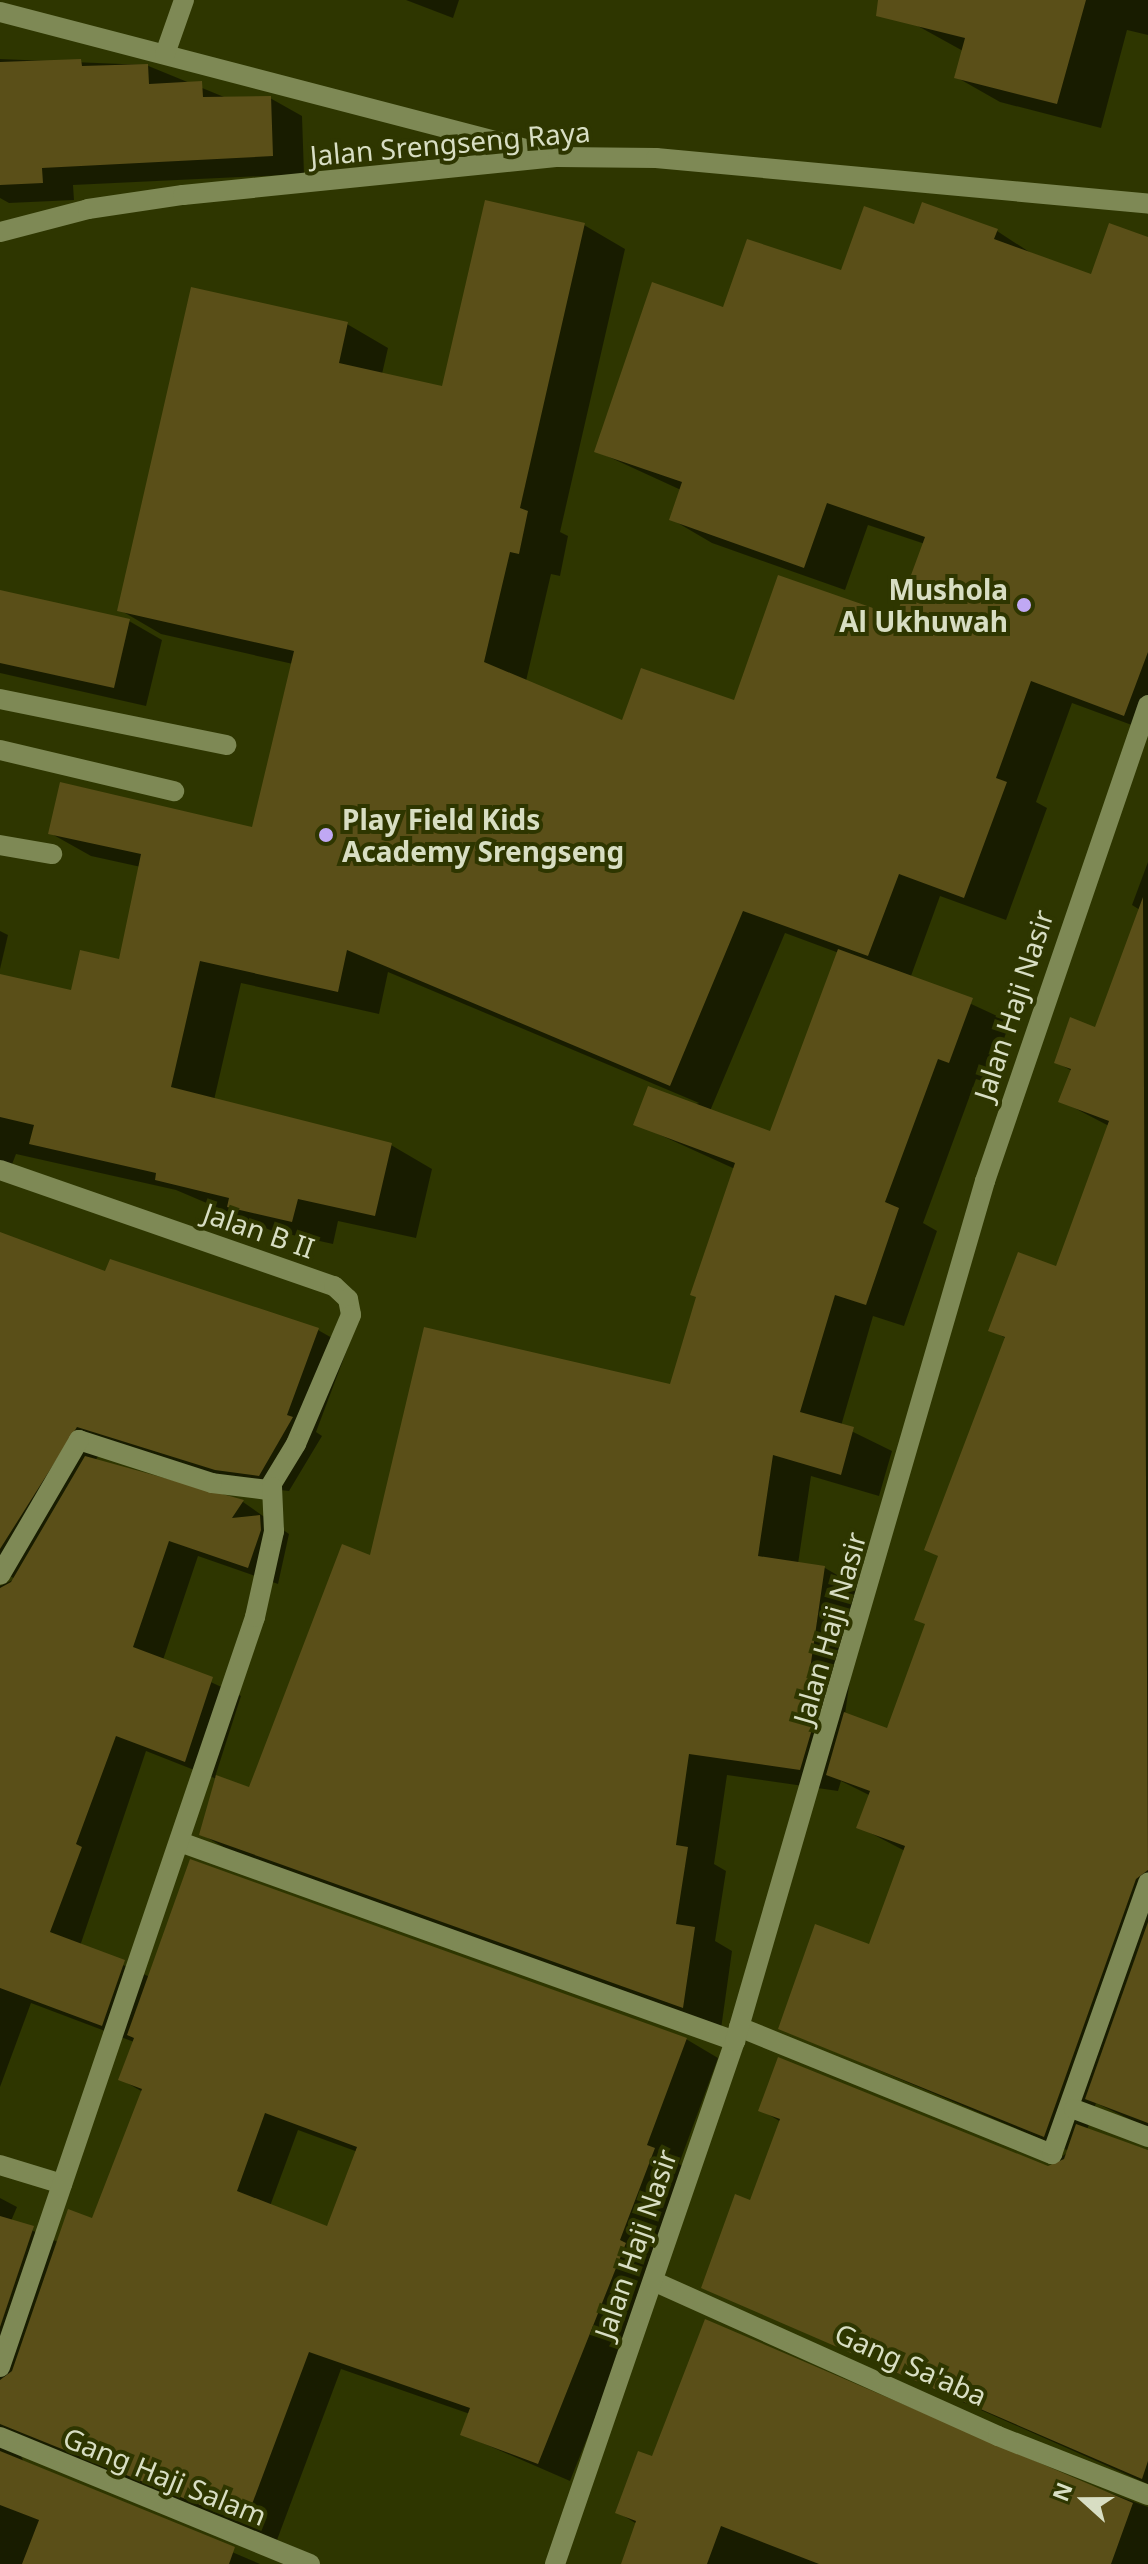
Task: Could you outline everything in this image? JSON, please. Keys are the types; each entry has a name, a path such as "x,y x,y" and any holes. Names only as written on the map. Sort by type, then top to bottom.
{"street":[{"path":"165,54 184,0"},
{"path":"0,12 558,157"},
{"name":"Jalan Srengseng Raya","path":"0,232 169,197 558,157 702,162 1148,204"},
{"path":"0,699 226,745"},
{"name":"Jalan Haji Nasir","path":"555,2564 737,2034 985,1181 1148,705"},
{"path":"0,750 174,791"},
{"path":"0,845 52,854"},
{"name":"Jalan B II","path":"0,1170 334,1286 348,1299 351,1315 296,1444 272,1487"},
{"path":"0,1575 79,1440 235,1489 272,1487 274,1531 255,1617 0,2367"},
{"path":"180,1842 737,2034 1040,2152 1059,2147 1148,1883"},
{"path":"1074,2109 1148,2137"},
{"path":"0,2165 62,2184"},
{"name":"Gang Sa'aba","path":"653,2281 998,2436 1148,2495"},
{"name":"Gang Haji Salam","path":"0,2437 310,2564"}],"building":[{"path":"878,0 1086,0 1057,104 954,78 965,38 876,16"},
{"path":"81,59 82,66 148,64 149,84 202,81 203,97 271,96 273,156 42,168 43,183 0,185 0,62"},
{"path":"485,200 585,223 520,508 528,511 519,554 510,552 484,662 622,720 641,668 734,700 778,575 896,616 925,537 827,503 804,568 669,520 682,482 594,452 652,282 723,307 747,239 841,270 864,206 914,224 922,202 998,229 994,239 1091,274 1109,223 1148,237 1148,652 1124,716 1031,681 996,778 1007,782 964,898 899,874 868,956 743,911 670,1086 347,950 338,992 200,961 171,1087 392,1143 375,1216 298,1199 292,1222 227,1207 229,1198 155,1180 156,1173 29,1144 34,1125 0,1117 0,974 71,990 80,950 119,959 141,854 48,834 60,782 252,827 294,651 117,611 191,287 348,322 339,363 442,386"},
{"path":"0,590 130,619 114,688 0,663"},
{"path":"1143,897 1148,1870 1136,1879 1044,2137 778,2029 815,1924 869,1944 905,1846 856,1828 870,1791 826,1775 844,1712 887,1728 925,1624 914,1620 938,1556 924,1550 1005,1337 988,1331 1018,1252 1056,1266 1109,1121 1058,1102 1071,1069 1054,1063 1070,1017 1095,1027"},
{"path":"838,949 973,998 949,1063 938,1059 885,1202 899,1208 866,1305 835,1295 800,1412 854,1427 841,1475 773,1455 758,1556 825,1566 806,1697 820,1702 800,1770 689,1754 676,1845 688,1847 676,1924 695,1927 683,2008 199,1835 216,1775 249,1787 342,1544 370,1555 424,1327 670,1384 696,1297 690,1295 735,1163 633,1125 648,1086 770,1131"},
{"path":"0,1232 105,1271 110,1259 319,1328 287,1415 293,1417 259,1476 215,1470 77,1427 0,1549"},
{"path":"85,1456 244,1500 232,1518 260,1515 261,1530 248,1568 169,1541 133,1647 213,1677 185,1762 116,1736 76,1844 82,1847 50,1932 125,1960 102,2026 0,1988 0,1588 11,1582"},
{"path":"190,1859 687,2038 647,2145 655,2148 620,2240 626,2243 538,2464 460,2435 470,2408 309,2352 245,2523 0,2424 0,2380 12,2371 68,2209 92,2218 142,2089 118,2080 134,2038 127,2035","holes":["265,2113 357,2147 327,2226 237,2191"]},
{"path":"1148,1922 1148,2123 1085,2099"},
{"path":"778,2057 1048,2166 1064,2159 1076,2124 1148,2150 1148,2461 1142,2479 701,2288 735,2194 750,2200 780,2119 758,2111"},
{"path":"0,2216 34,2226 0,2327"},
{"path":"705,2319 1133,2503 1111,2564 819,2564 721,2526 707,2564 621,2564 636,2521 615,2513 638,2451 652,2456"},
{"path":"0,2451 235,2547 229,2564 22,2564 39,2520 0,2505"}],"place":[{"name":"Mushola Al Ukhuwah","path":"1024,605"},
{"name":"Play Field Kids Academy Srengseng","path":"326,835"}]}
